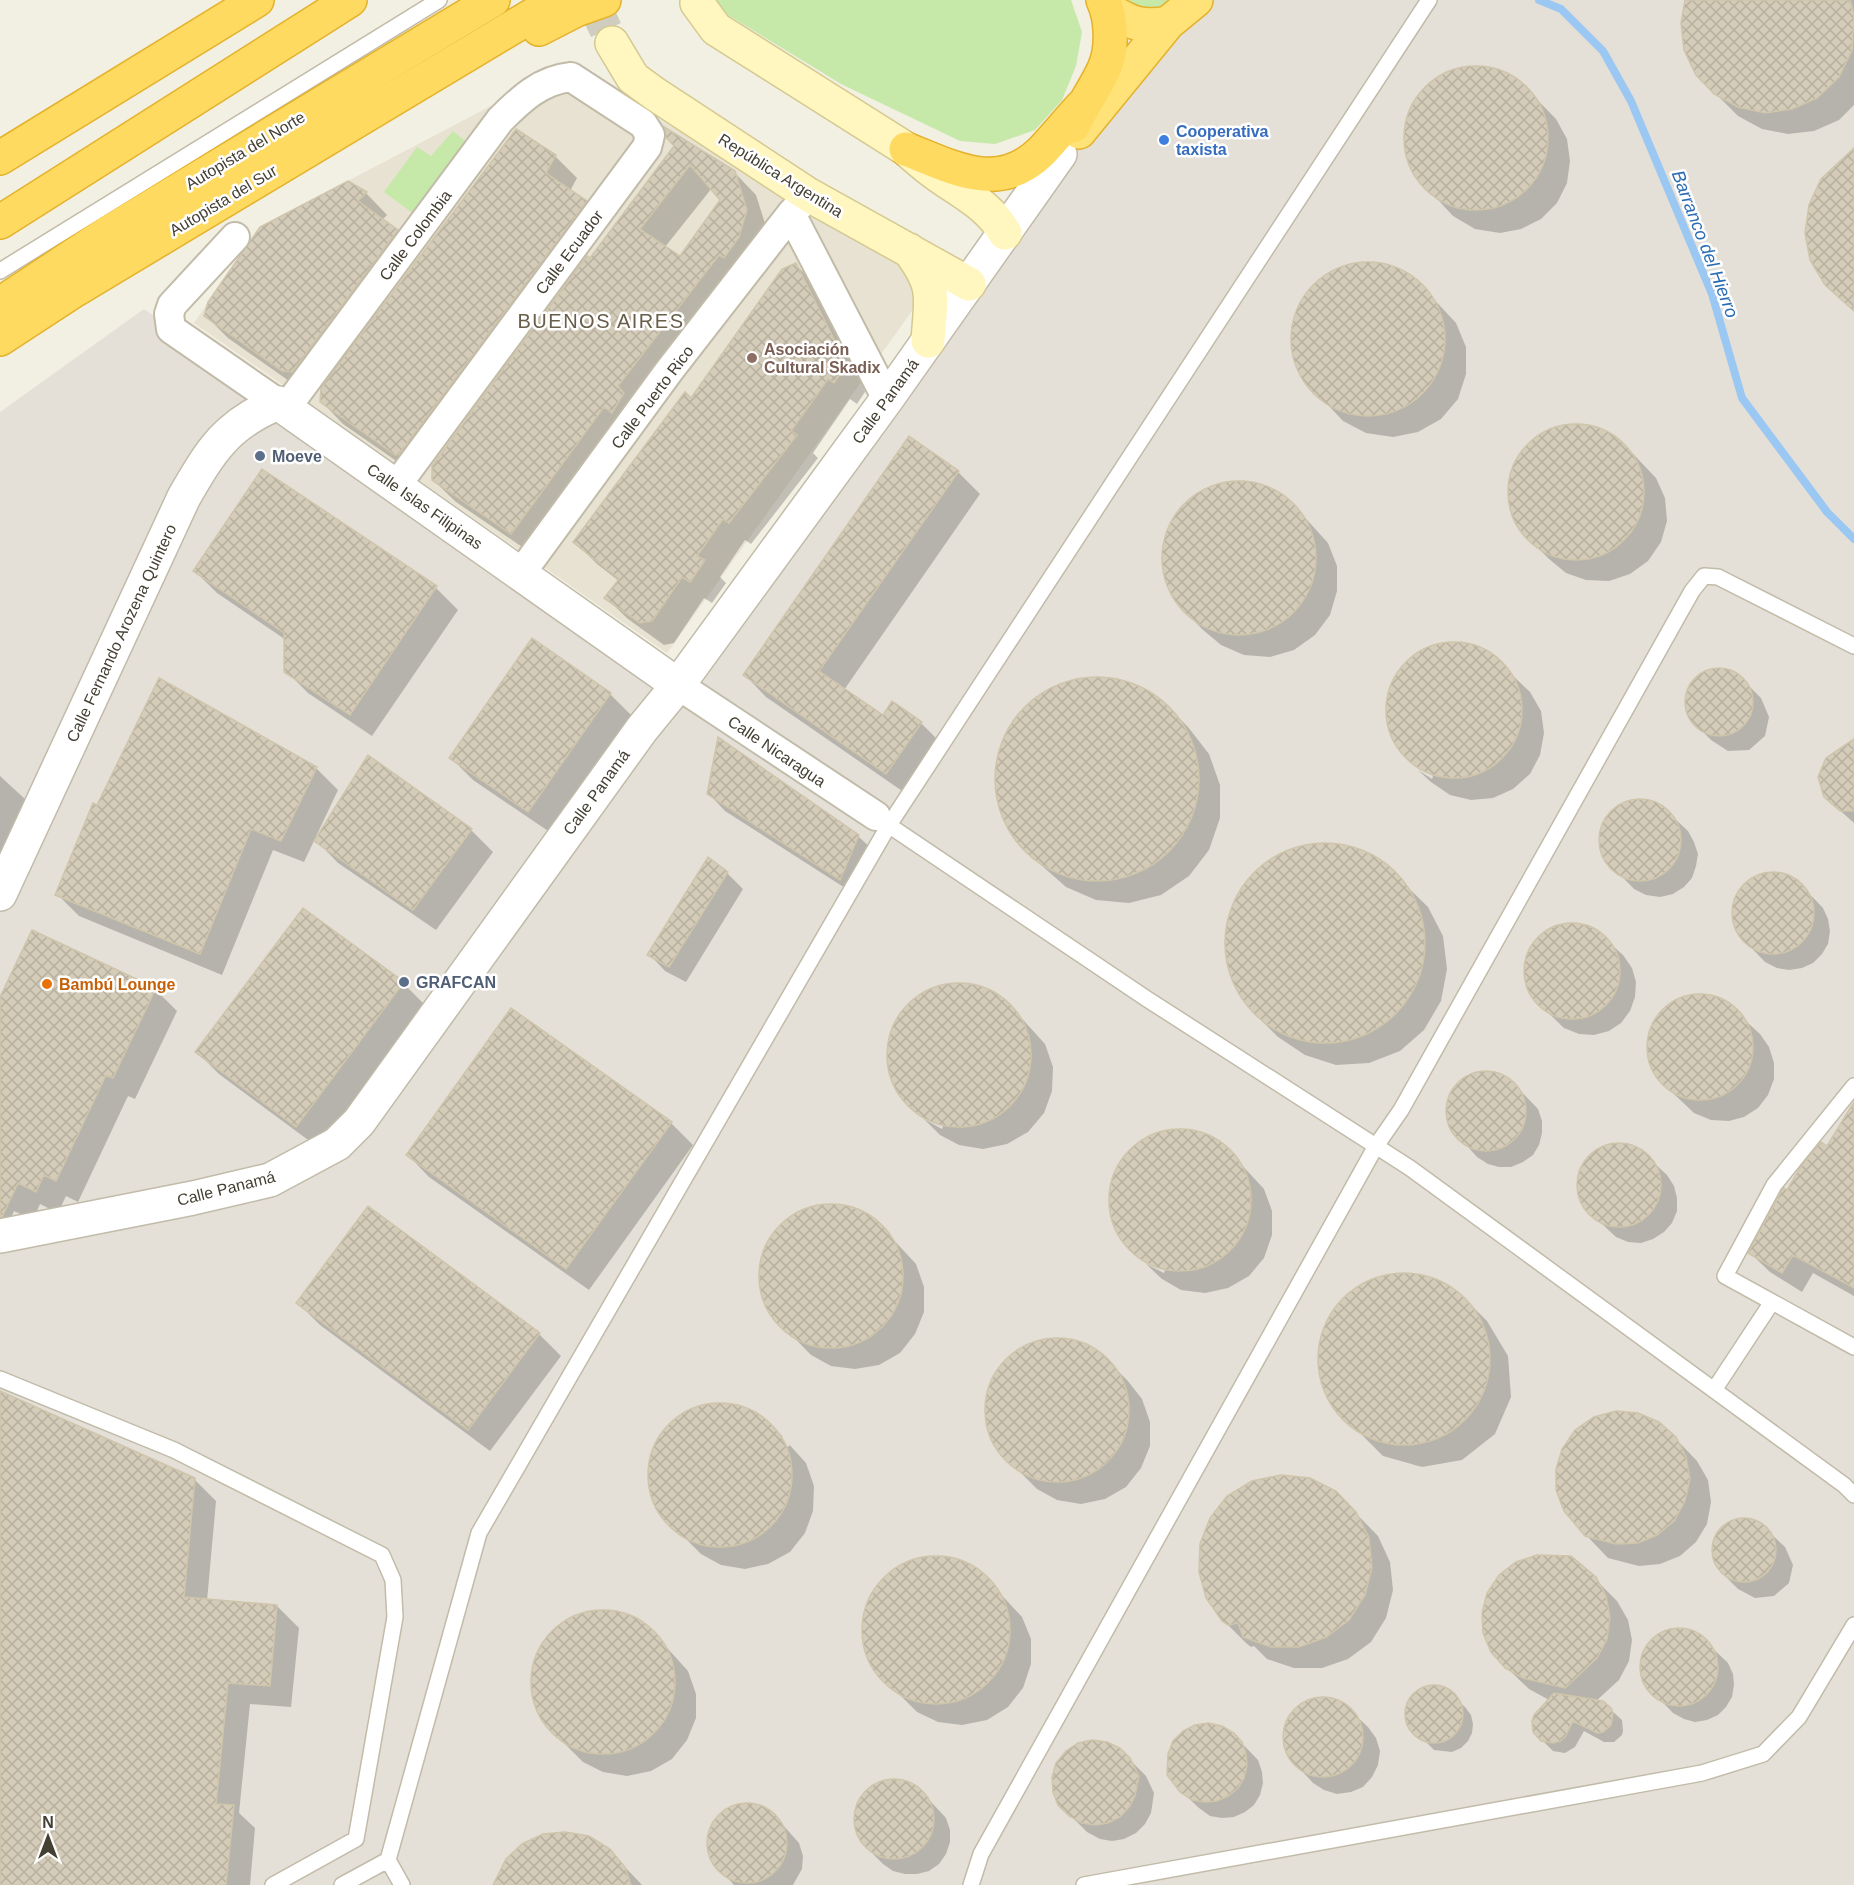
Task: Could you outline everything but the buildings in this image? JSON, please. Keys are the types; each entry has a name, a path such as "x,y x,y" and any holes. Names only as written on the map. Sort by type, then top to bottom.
{"highway":[{"path":"0,158 257,0"},
{"path":"0,222 350,0"},
{"name":"Autopista del Norte","path":"0,304 109,232 493,0"},
{"path":"448,64 493,21 531,0"},
{"path":"448,64 558,0"},
{"path":"448,64 509,45 576,10 604,0"},
{"path":"1060,154 1168,23 1196,0"},
{"path":"1106,5 1127,21 1150,27 1168,23"},
{"path":"1060,154 1082,106 1105,66 1109,31 1106,5"},
{"name":"Autopista del Sur","path":"0,339 75,290 448,64"},
{"path":"906,149 958,170 975,174 998,175 1019,168 1041,152 1082,106"}],"main road":[{"path":"697,3 716,29 906,149 932,171 981,203 998,220 1005,233"},
{"name":"República Argentina","path":"612,43 633,78 800,205 909,250 969,284"},
{"path":"909,250 927,276 932,296 928,341"}],"street":[{"name":"Calle Ecuador","path":"396,486 647,147 650,135 643,124 571,77 558,79"},
{"name":"Calle Colombia","path":"282,406 500,120 523,97 558,79"},
{"name":"Calle Panamá","path":"0,1236 193,1198 270,1180 337,1144 359,1122 642,729 678,685 887,399 1060,154"},
{"name":"República Argentina","path":"800,205 887,399"},
{"name":"Calle Puerto Rico","path":"521,573 669,371 800,205"},
{"name":"Calle Islas Filipinas","path":"235,237 172,305 169,315 171,329 678,685"},
{"name":"Calle Fernando Arozena Quintero","path":"0,894 184,497 201,467 222,438 240,423 258,411 282,406"},
{"name":"Calle Nicaragua","path":"678,685 883,821"}],"lane":[{"path":"0,271 439,0"},
{"path":"402,1885 388,1860 479,1533 883,821 1429,0"},
{"path":"970,1885 981,1854 1376,1146 1401,1110 1692,591 1704,576 1718,577 1854,646"},
{"path":"883,821 1147,999 1410,1168 1844,1485 1854,1495"},
{"path":"1854,1086 1774,1185 1725,1276 1854,1347"},
{"path":"1714,1390 1772,1302"},
{"path":"0,1379 174,1450 382,1556 393,1580 395,1617 356,1839 273,1885"},
{"path":"1084,1885 1702,1773 1762,1754 1799,1717 1854,1625"},
{"path":"342,1885 388,1860"}],"shaded area":[{"path":"1196,0 1854,0 1854,1885 0,1885 0,412 144,309 678,684 1018,216"},
{"path":"569,65 932,283 667,653 194,323 260,227"}],"green space":[{"path":"714,0 1071,0 1082,32 1076,66 1062,100 1035,130 995,144 960,141 841,84 728,15"},
{"path":"1116,0 1175,0 1155,14"},
{"path":"453,131 469,144 414,214 384,192 417,147 431,156"}],"waterway":[{"name":"Barranco del Hierro","path":"1539,0 1561,9 1603,51 1631,101 1712,294 1742,398 1827,512 1854,539"}],"tunnel":[{"path":"592,0 612,43"}],"place":[{"name":"Cooperativa taxista","path":"1164,140"},
{"name":"Asociación Cultural Skadix","path":"752,358"},
{"name":"Moeve","path":"260,456"},
{"name":"GRAFCAN","path":"404,982"},
{"name":"Bambú Lounge","path":"47,984"}],"district":[{"name":"BUENOS AIRES","path":"601,321"}]}
